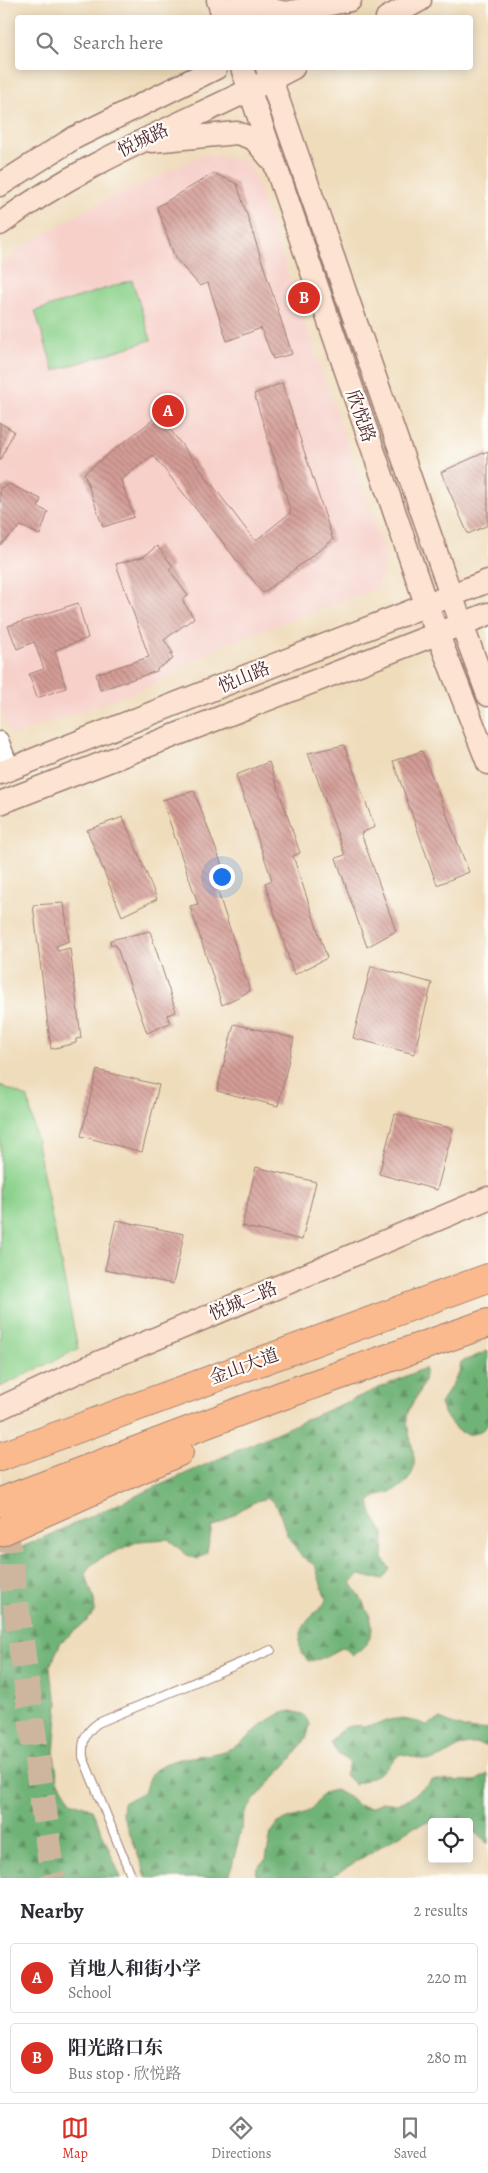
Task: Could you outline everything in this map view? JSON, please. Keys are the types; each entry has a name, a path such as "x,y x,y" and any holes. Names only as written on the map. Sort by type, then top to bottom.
{"highway":[{"name":"金山大道","path":"0,1457 488,1278"},
{"path":"0,1502 278,1397 488,1323"},
{"path":"0,1532 223,1433 278,1397"}],"main road":[{"path":"218,0 223,15"},
{"path":"240,0 246,15"},
{"path":"258,0 272,10 286,13 351,0"},
{"path":"323,15 351,0"},
{"path":"392,15 420,0"},
{"name":"悦城路","path":"0,185 74,138 212,70"},
{"name":"欣悦路","path":"243,70 272,160 426,604 488,763"},
{"name":"悦城路","path":"0,224 57,186 138,142 249,88 269,73 283,70"},
{"name":"欣悦路","path":"269,73 451,595 488,694"},
{"path":"138,142 237,133 254,139 272,160"},
{"name":"悦山路","path":"6,771 488,581"},
{"name":"悦山路","path":"0,804 488,614"},
{"name":"悦城二路","path":"0,1408 86,1368 488,1198"}],"street":[{"path":"0,740 6,771"}],"lane":[{"path":"132,1878 83,1757 82,1746 85,1736 98,1722 272,1650"}],"shaded area":[{"path":"205,154 249,161 387,559 377,588 219,647 153,685 11,736 0,709 0,264 28,243 95,205"}],"green space":[{"path":"132,280 151,340 54,371 35,311"},
{"path":"0,1085 28,1098 78,1349 0,1387"},
{"path":"488,1351 488,1425 480,1431 465,1434 453,1426 440,1404 459,1373 461,1362"},
{"path":"425,1368 423,1383 408,1412 407,1418 414,1453 413,1471 409,1479 402,1486 369,1502 372,1514 384,1534 383,1559 390,1569 383,1579 360,1575 351,1582 371,1619 370,1637 364,1646 353,1655 343,1647 320,1659 308,1661 302,1653 300,1638 303,1628 307,1620 321,1608 326,1600 315,1565 303,1558 287,1535 278,1508 269,1498 246,1506 227,1520 212,1527 207,1552 198,1559 187,1555 168,1539 139,1541 103,1557 85,1573 94,1599 95,1611 88,1620 61,1642 50,1666 51,1679 58,1702 54,1755 58,1780 71,1801 92,1809 121,1878 0,1878 0,1557"},
{"path":"291,1711 303,1714 310,1724 307,1737 292,1758 246,1809 229,1878 147,1878 122,1813 123,1803 145,1791 150,1775 166,1763 227,1750 243,1741 274,1716"},
{"path":"394,1719 403,1719 427,1725 440,1719 470,1729 482,1730 488,1728 488,1747 469,1744 442,1757 428,1760 400,1754 380,1773 355,1785 345,1775 349,1762 338,1754 331,1743 340,1731 349,1726 376,1725"},
{"path":"488,1774 488,1844 473,1831 473,1818 428,1818 428,1822 413,1827 329,1878 256,1878 257,1869 266,1859 271,1833 279,1822 304,1814 314,1807 323,1793 336,1790 347,1796 357,1805 370,1808 382,1802 397,1804 409,1799 432,1780 475,1781"}],"building":[{"path":"214,173 237,184 292,354 273,359 261,328 227,341 208,283 200,286 175,258 157,207"},
{"path":"282,383 333,540 263,593 153,455 121,480 134,517 103,527 84,473 159,415 255,541 291,512 254,394"},
{"path":"0,423 14,431 0,461"},
{"path":"488,451 488,525 468,534 441,472"},
{"path":"9,484 41,499 38,507 48,512 40,535 21,526 0,545 0,488"},
{"path":"157,546 173,566 169,569 188,596 182,600 194,618 164,640 173,653 170,654 173,659 157,669 157,671 100,690 96,674 149,657 116,564 143,557"},
{"path":"78,603 88,638 55,650 66,688 37,698 29,674 44,669 34,642 17,649 8,626"},
{"path":"344,745 375,827 361,833 396,931 367,947 336,858 345,855 308,753"},
{"path":"422,751 469,872 437,885 393,761"},
{"path":"269,762 300,853 293,856 327,958 294,975 265,883 272,880 236,775"},
{"path":"194,791 226,876 214,880 250,991 222,1005 190,906 198,904 162,800"},
{"path":"123,817 157,899 122,916 87,830"},
{"path":"64,903 69,941 56,946 58,951 70,948 81,1038 76,1039 76,1043 51,1049 33,905"},
{"path":"150,931 176,1012 167,1015 170,1023 147,1033 116,945 111,945 110,940"},
{"path":"371,966 432,983 414,1054 353,1038"},
{"path":"234,1024 294,1038 278,1106 217,1091"},
{"path":"97,1070 159,1085 142,1152 81,1136"},
{"path":"395,1114 453,1129 437,1190 379,1174"},
{"path":"256,1167 316,1182 302,1240 242,1226"},
{"path":"116,1220 184,1234 173,1284 105,1270"}],"tunnel":[{"path":"0,1487 53,1878"}],"place":[{"name":"阳光路口东","path":"304,298"},
{"name":"首地人和街小学","path":"168,411"}]}
